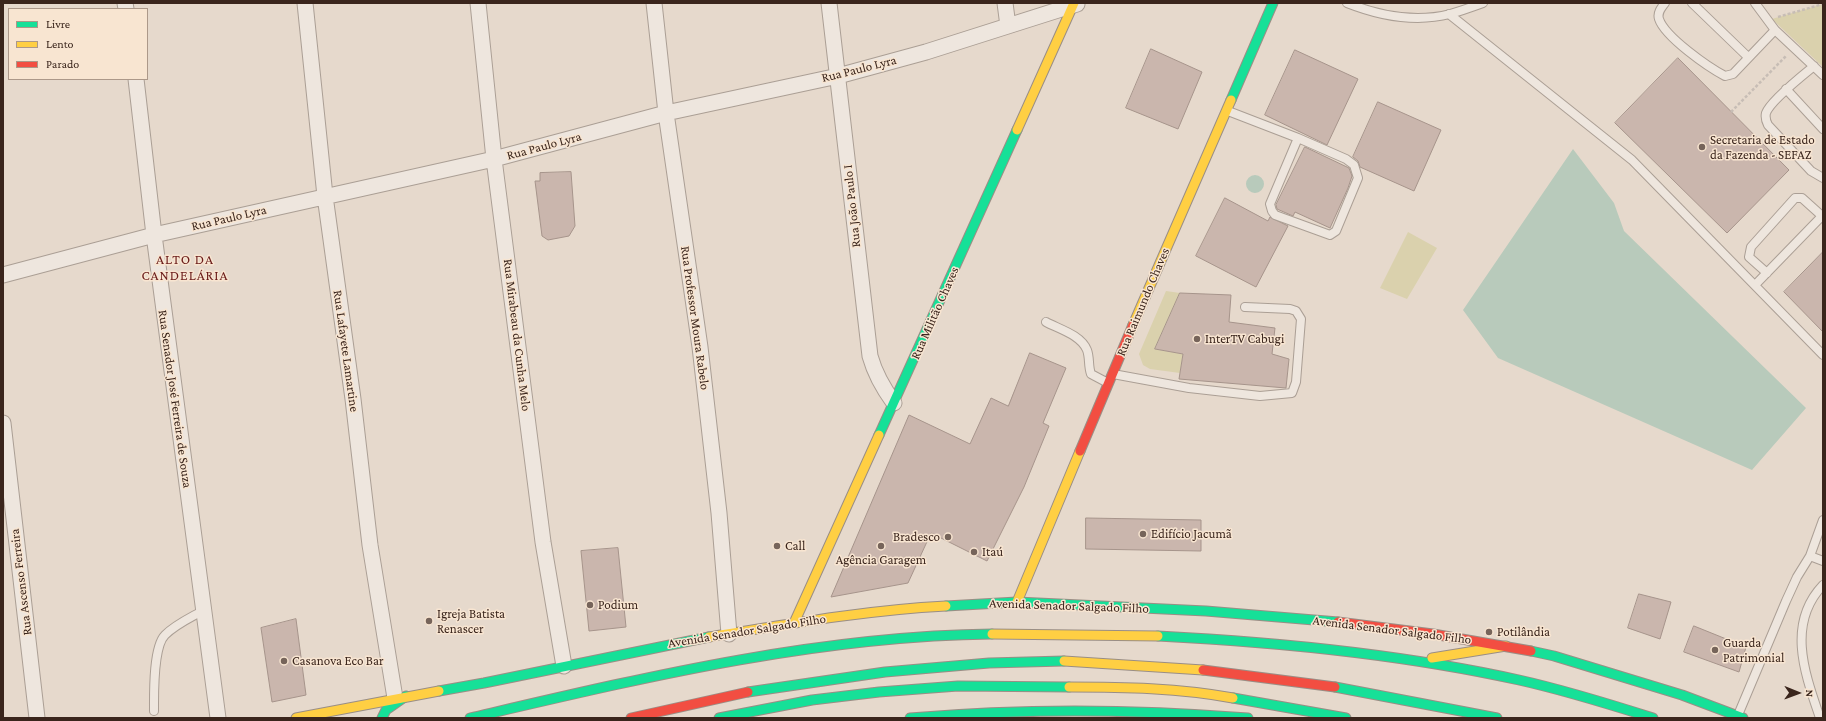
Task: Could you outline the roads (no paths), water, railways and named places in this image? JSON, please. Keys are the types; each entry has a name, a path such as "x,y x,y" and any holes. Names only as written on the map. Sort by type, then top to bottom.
{"main road":[{"name":"Rua Militão Chaves","path":"794,623 1077,4"},
{"name":"Rua Raimundo Chaves","path":"1017,602 1108,383 1273,5"},
{"name":"Avenida Senador Salgado Filho","path":"296,718 400,697 484,683 684,641 794,623 919,607 1017,602 1206,611 1349,623 1506,646 1554,656 1618,675 1741,717"},
{"name":"Avenida Senador Salgado Filho","path":"470,718 642,678 751,657 841,644 916,637 1002,633 1142,635 1227,640 1418,661 1519,680 1593,699 1653,718"},
{"path":"1418,661 1506,646"},
{"path":"631,718 758,691 811,682 944,666 1041,661 1121,663 1208,669 1324,685 1497,718"},
{"path":"719,718 812,700 879,692 958,686 1132,687 1205,693 1346,718"},
{"path":"382,718 386,710 400,697"},
{"path":"910,718 950,714 1094,714 1158,712 1248,718"}],"street":[{"name":"Rua Lafayete Lamartine","path":"305,3 325,196 352,391 370,545 400,697"},
{"name":"Rua Mirabeau da Cunha Melo","path":"478,3 494,159 543,542 564,666"},
{"name":"Rua Professor Moura Rabelo","path":"654,3 666,112 700,347 719,514 729,634"},
{"name":"Rua João Paulo I","path":"829,3 870,356 881,384 894,403"},
{"path":"1005,3 1008,26"},
{"name":"Rua Paulo Lyra","path":"3,274 154,235 494,159 666,112 838,76 926,52 1077,4"},
{"name":"Rua Senador José Ferreira de Souza","path":"136,80 154,235 218,718"},
{"name":"Rua Ascenso Ferreira","path":"3,422 37,718"}],"lane":[{"path":"1347,3 1378,14 1408,18 1449,14 1483,3"},
{"path":"1666,3 1658,13 1659,20 1672,36 1700,61 1725,76 1733,74 1775,30"},
{"path":"1692,3 1748,57"},
{"path":"1755,3 1775,30 1823,75"},
{"path":"1449,14 1632,160 1823,355"},
{"path":"1814,66 1786,89 1769,108 1766,113 1766,120 1768,125 1811,171 1823,178"},
{"path":"1786,89 1823,129"},
{"path":"1226,110 1298,138 1346,159 1354,165 1358,178 1336,232 1330,235 1275,215 1272,211 1270,204 1298,138"},
{"path":"1755,285 1823,215 1802,198 1795,198 1751,247 1749,257 1766,273"},
{"path":"1112,374 1189,388 1253,395 1280,395 1292,393 1296,382 1301,319 1299,314 1290,309 1245,307"},
{"path":"1046,322 1082,342 1087,349 1091,374 1108,383"},
{"path":"1741,717 1786,601 1797,577 1810,556 1823,520"},
{"path":"1810,556 1823,561"},
{"path":"1820,718 1803,662 1801,636 1807,610 1812,599 1823,585"},
{"path":"154,711 155,662 163,636 181,622 204,610"}],"place":[{"name":"Secretaria de Estado da Fazenda - SEFAZ","path":"1702,147"},
{"name":"InterTV Cabugi","path":"1197,339"},
{"name":"Edifício Jacumã","path":"1143,534"},
{"name":"Bradesco","path":"948,537"},
{"name":"Call","path":"777,546"},
{"name":"Agência Garagem","path":"881,546"},
{"name":"Itaú","path":"974,552"},
{"name":"Podium","path":"590,605"},
{"name":"Igreja Batista Renascer","path":"429,621"},
{"name":"Potilândia","path":"1489,632"},
{"name":"Guarda Patrimonial","path":"1715,650"},
{"name":"Casanova Eco Bar","path":"284,661"}],"district":[{"name":"ALTO DA CANDELÁRIA","path":"185,268"}]}
